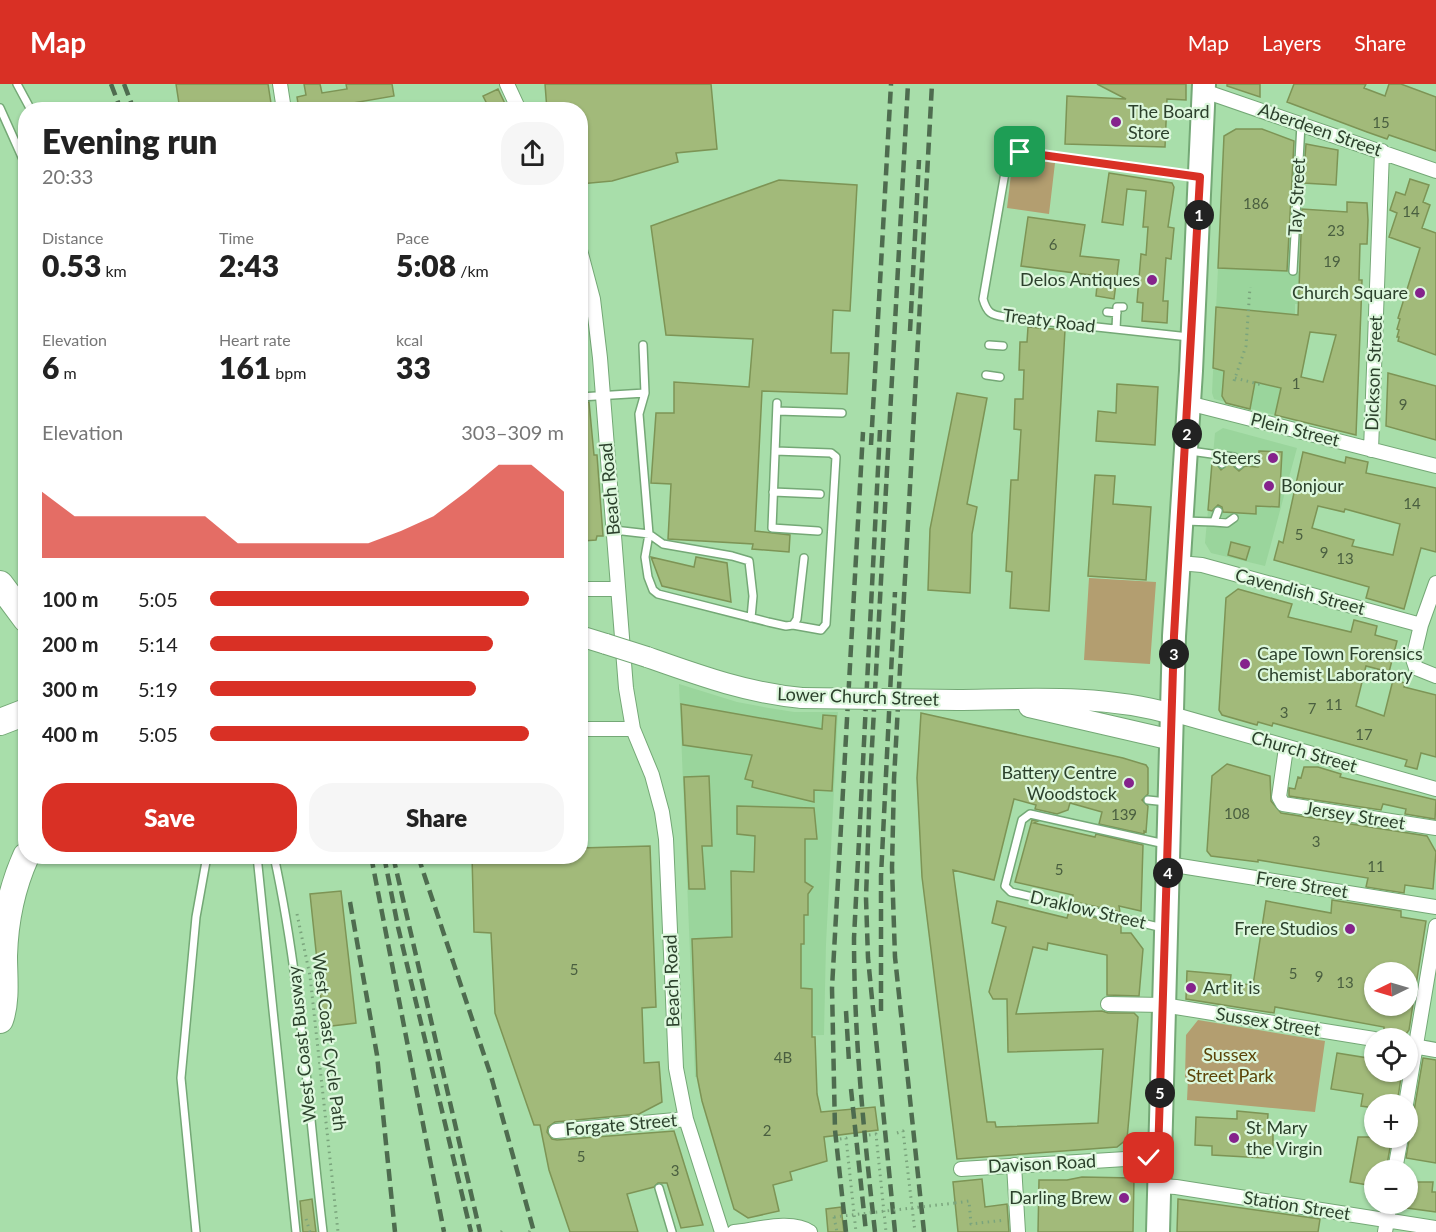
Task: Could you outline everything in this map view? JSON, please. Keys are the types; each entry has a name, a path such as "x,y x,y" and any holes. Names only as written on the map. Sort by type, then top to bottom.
{"highway":[{"path":"0,584 18,608"},
{"path":"0,1020 4,993 4,953 8,912 23,864"}],"main road":[{"path":"1158,1232 1158,1157 1168,854 1159,801 1172,740 1204,87"},
{"name":"Lower Church Street","path":"588,638 737,688 770,695 802,698 1107,701 1139,705 1172,714"},
{"name":"Lower Church Street","path":"1000,699 1172,740"}],"street":[{"path":"280,84 283,102"},
{"path":"507,84 515,102"},
{"name":"Aberdeen Street","path":"1204,87 1436,171"},
{"name":"Dickson Street","path":"1371,450 1382,151"},
{"name":"Beach Road","path":"588,280 593,299 603,396 626,688 633,729 652,775 662,812 666,839 676,1068 686,1119 722,1232"},
{"name":"Plein Street","path":"1188,403 1436,466"},
{"name":"Cavendish Street","path":"1179,563 1202,565 1421,625"},
{"path":"1436,583 1421,625 1413,664 1422,672 1436,676"},
{"path":"588,589 618,589"},
{"name":"Church Street","path":"1172,714 1436,789"},
{"path":"588,729 633,729"},
{"name":"Jersey Street","path":"1286,747 1279,797 1283,804 1436,828"},
{"name":"Frere Street","path":"1168,854 1436,907"},
{"path":"1415,1028 1436,926"},
{"name":"Sussex Street","path":"1108,1004 1163,1005 1364,1037"},
{"path":"1418,1046 1436,1050"},
{"name":"Forgate Street","path":"556,1131 686,1119"},
{"name":"Davison Road","path":"961,1169 1158,1157"},
{"path":"1014,1165 1015,1226"},
{"name":"Station Street","path":"1158,1186 1299,1203 1386,1226 1436,1228"},
{"path":"734,1232 785,1226 803,1227 810,1232"}],"lane":[{"path":"17,84 27,102"},
{"path":"0,108 18,148"},
{"name":"Tay Street","path":"1293,271 1301,123"},
{"name":"Treaty Road","path":"1192,337 1005,317 987,311 983,299 1007,161 1012,155 1020,152 1030,153 1200,177"},
{"path":"1116,329 1117,307 1123,307"},
{"path":"1107,312 1117,313"},
{"path":"643,345 645,393 639,414 649,534 645,557 652,590 657,594 751,618 786,626 821,630 826,624 836,458 831,453 775,451"},
{"path":"989,345 1003,346"},
{"path":"986,375 1000,377"},
{"path":"588,397 645,393"},
{"path":"777,403 772,528 818,531"},
{"path":"777,411 842,413"},
{"path":"1186,451 1234,457 1239,465"},
{"path":"1219,455 1222,464"},
{"path":"773,492 820,494"},
{"path":"1214,522 1218,511"},
{"path":"1182,521 1227,523 1234,518"},
{"path":"614,530 649,534 663,544 748,561 753,596 751,618"},
{"path":"793,625 797,619 804,558"},
{"name":"Draklow Street","path":"1165,928 1011,892 1007,890 1005,883 1022,820 1026,815 1033,814 1168,854"},
{"path":"196,1232 182,1066 196,917 206,864"},
{"name":"West Coast Busway","path":"258,864 296,1232"},
{"name":"West Coast Busway","path":"276,864 288,921 294,965 323,1232"},
{"path":"658,1188 672,1232"}],"path":[{"path":"1250,287 1246,346 1235,380 1262,385"},
{"name":"West Coast Cycle Path","path":"296,908 310,976 338,1232"},
{"path":"897,1133 903,1131 915,1230"},
{"path":"868,1135 876,1134 886,1232"},
{"path":"840,1139 846,1138 856,1232"},
{"path":"837,1232 834,1217 969,1201 971,1224 1015,1226"}],"shaded area":[{"path":"1218,268 1334,273 1333,305 1295,304 1275,415 1214,399 1212,393"},
{"path":"1223,428 1297,448 1265,566 1211,553 1205,543 1215,433"},
{"path":"679,684 737,702 769,708 794,712 838,712 826,944 824,1035 741,1036 741,1075 695,1077"}],"green space":[{"path":"1019,159 1055,163 1049,214 1007,208 1012,166"},
{"path":"1089,578 1156,582 1150,664 1084,660"},
{"name":"Sussex Street Park","path":"1198,1020 1325,1041 1315,1112 1187,1100 1186,1035"}],"building":[{"path":"176,84 268,84 271,102 179,102"},
{"path":"304,84 320,84 322,93 347,89 346,84 392,84 394,96 359,102 298,102 297,97 306,95"},
{"path":"545,84 711,84 717,149 676,153 678,162 612,181 588,183 588,102 546,102"},
{"name":"The Board Store","path":"1097,84 1186,84 1186,100 1167,99 1165,147 1065,144 1067,96 1126,99"},
{"path":"1227,84 1260,84 1260,97 1227,86"},
{"path":"1294,84 1366,84 1364,88 1385,96 1389,84 1401,84 1436,97 1436,151 1389,135 1387,139 1287,102"},
{"path":"498,89 504,102 486,102 483,96"},
{"path":"1236,129 1262,129 1294,141 1287,271 1218,268 1224,136"},
{"path":"1306,144 1338,150 1336,185 1303,183"},
{"path":"1109,173 1172,183 1174,187 1168,227 1174,228 1171,259 1166,258 1163,301 1168,301 1167,323 1142,321 1143,303 1137,302 1141,254 1146,255 1148,227 1143,227 1146,191 1127,189 1123,225 1102,222"},
{"path":"1410,179 1429,185 1423,202 1430,205 1422,228 1436,233 1436,355 1398,341 1399,337 1397,337 1400,319 1398,318 1420,248 1389,237 1397,213 1390,210 1396,192 1405,195"},
{"path":"779,180 857,185 850,311 833,310 831,353 849,353 847,394 762,391 755,531 790,535 789,552 752,549 753,544 668,539 671,484 651,483 656,413 674,413 674,382 749,387 753,339 666,335 651,226"},
{"path":"1347,202 1367,203 1367,244 1360,244 1359,280 1362,280 1356,435 1275,415 1281,388 1255,382 1250,409 1226,403 1222,396 1224,371 1213,368 1216,307 1298,315 1302,209 1347,212","holes":["1310,332 1336,335 1323,382 1301,377"]},
{"path":"1028,217 1085,225 1080,256 1119,260 1114,299 1096,296 1098,276 1021,266"},
{"path":"1028,327 1065,330 1049,611 1010,608 1012,572 1006,571 1011,480 1018,480 1021,430 1014,429 1015,399 1023,399 1024,370 1019,370 1020,342 1027,342"},
{"path":"1388,373 1436,386 1436,440 1386,426"},
{"path":"1117,384 1158,387 1155,445 1096,441 1098,411 1116,413"},
{"path":"957,393 987,398 967,504 977,507 972,534 970,593 928,590 930,529"},
{"path":"588,402 594,455 597,455 603,536 588,541"},
{"path":"1259,451 1282,452 1279,507 1256,506 1256,514 1223,512 1222,507 1218,505 1212,511 1208,510 1212,463 1216,463 1221,470 1228,464 1239,471 1245,466 1258,467"},
{"path":"1303,452 1345,463 1346,457 1368,462 1366,473 1436,488 1436,552 1421,548 1404,609 1366,598 1369,587 1274,560 1279,541 1283,543","holes":["1318,506 1344,512 1345,509 1400,524 1393,555 1352,546 1354,540 1312,528"]},
{"path":"1095,475 1115,476 1113,504 1151,507 1146,580 1088,576"},
{"path":"1231,542 1250,547 1246,560 1228,555"},
{"path":"651,557 694,567 696,557 727,563 731,602 662,586"},
{"path":"1238,589 1292,604 1288,617 1351,632 1354,620 1377,626 1375,635 1397,641 1389,672 1366,666 1356,706 1384,716 1393,680 1405,683 1404,687 1436,695 1436,757 1421,753 1417,769 1405,766 1407,760 1273,723 1272,726 1258,722 1257,725 1222,715 1219,710 1226,598"},
{"path":"681,704 822,729 823,715 836,716 832,791 814,790 814,802 752,787 753,781 745,779 752,755 683,745"},
{"path":"921,713 1123,758 1146,765 1148,768 1148,794 1142,800 1148,806 1144,834 1099,824 1102,812 1070,803 1068,810 1057,814 1035,809 1036,805 1014,799 994,880 953,870 987,1122 995,1122 996,1127 1098,1123 1103,1049 1008,1052 1007,999 993,999 989,992 1006,927 992,923 997,901 1067,918 1069,911 1121,924 1121,933 1131,933 1143,949 1139,996 1107,995 1107,955 1048,943 1047,950 1033,947 1016,1014 1102,1011 1134,1013 1138,1017 1127,1139 1117,1147 957,1159 922,877 917,778"},
{"path":"1227,764 1270,776 1271,801 1281,813 1427,836 1436,852 1433,889 1405,885 1404,893 1366,887 1368,878 1258,860 1258,862 1211,856 1207,851 1212,776"},
{"path":"1304,767 1318,767 1341,774 1340,777 1436,800 1435,819 1405,814 1406,809 1383,804 1381,810 1289,796 1289,788 1295,789"},
{"path":"709,776 712,846 702,846 705,889 689,889 684,777"},
{"path":"737,806 814,808 817,839 805,839 805,882 813,887 808,894 808,915 804,915 804,944 801,944 801,988 812,989 812,1037 815,1037 817,1094 821,1112 875,1107 878,1130 824,1137 827,1161 790,1172 792,1180 773,1185 779,1211 748,1218 734,1209 702,1101 697,1076 692,939 732,937 731,871 754,872 755,836 737,834"},
{"path":"1032,820 1038,821 1034,823 1095,837 1096,834 1143,845 1141,911 1119,906 1120,912 1071,901 1073,895 1015,882"},
{"path":"650,846 656,1007 642,1008 644,1063 659,1062 662,1102 639,1114 555,1122 548,1127 547,1132 552,1139 557,1140 674,1131 703,1225 681,1228 667,1183 658,1183 654,1187 627,1194 638,1232 570,1232 549,1170 540,1125 534,1125 495,1013 491,933 474,932 472,864 588,864 588,848"},
{"path":"341,891 356,1023 324,1027 310,894"},
{"path":"1332,900 1401,911 1401,917 1426,921 1418,972 1418,962 1364,962 1364,1016 1411,1016 1409,1028 1384,1028 1275,1007 1274,1013 1186,999 1187,971 1231,975 1230,983 1253,985 1266,901 1331,913"},
{"path":"1337,1053 1364,1057 1364,1082 1400,1082 1399,1094 1364,1094 1364,1106 1361,1106 1363,1094 1331,1089"},
{"path":"1423,1058 1436,1060 1436,1163 1406,1158 1408,1148 1418,1148 1417,1094"},
{"name":"St Mary the Virgin","path":"1237,1111 1268,1114 1267,1131 1273,1131 1273,1148 1264,1148 1264,1158 1212,1155 1212,1146 1195,1145 1196,1117 1237,1119"},
{"path":"1358,1137 1364,1137 1364,1148 1390,1148 1388,1160 1364,1160 1364,1184 1350,1182"},
{"path":"1082,1177 1134,1178 1133,1232 1038,1232 1039,1180 1067,1180"},
{"path":"982,1179 985,1207 1007,1204 1009,1232 958,1232 953,1182"},
{"path":"1418,1182 1433,1182 1432,1192 1436,1192 1436,1212 1418,1210"},
{"path":"312,1199 316,1232 303,1232 300,1201"},
{"path":"1178,1199 1320,1219 1318,1232 1177,1232"},
{"path":"841,1207 844,1232 828,1232 826,1209"}],"railway":[{"path":"111,84 118,102"},
{"path":"124,84 131,102"},
{"path":"871,445 891,84"},
{"path":"895,1232 868,958 866,898 870,783 908,84"},
{"path":"924,1232 895,957 892,868 894,779 932,84"},
{"path":"910,331 919,160"},
{"path":"875,1232 858,1049 854,938 880,430"},
{"path":"846,1232 835,1130 832,988 863,432"},
{"path":"881,1011 881,876 895,592"},
{"path":"373,864 444,1232"},
{"path":"386,864 398,927 471,1232"},
{"path":"395,864 480,1232"},
{"path":"421,864 491,1076 534,1232"},
{"path":"350,902 377,1055 395,1232"},
{"path":"846,1011 849,1062"},
{"path":"851,1089 866,1232"}],"place":[{"name":"The Board Store","path":"1116,122"},
{"name":"Delos Antiques","path":"1152,280"},
{"name":"Church Square","path":"1420,293"},
{"name":"Steers","path":"1273,458"},
{"name":"Bonjour","path":"1269,486"},
{"name":"Cape Town Forensics Chemist Laboratory","path":"1245,664"},
{"name":"Battery Centre Woodstock","path":"1129,783"},
{"name":"Frere Studios","path":"1350,929"},
{"name":"Art it is","path":"1191,988"},
{"name":"St Mary the Virgin","path":"1234,1138"},
{"name":"Darling Brew","path":"1124,1198"}],"route":[{"path":"1020,152 1200,177 1191,371 1174,636 1158,1157 1149,1158"}]}
